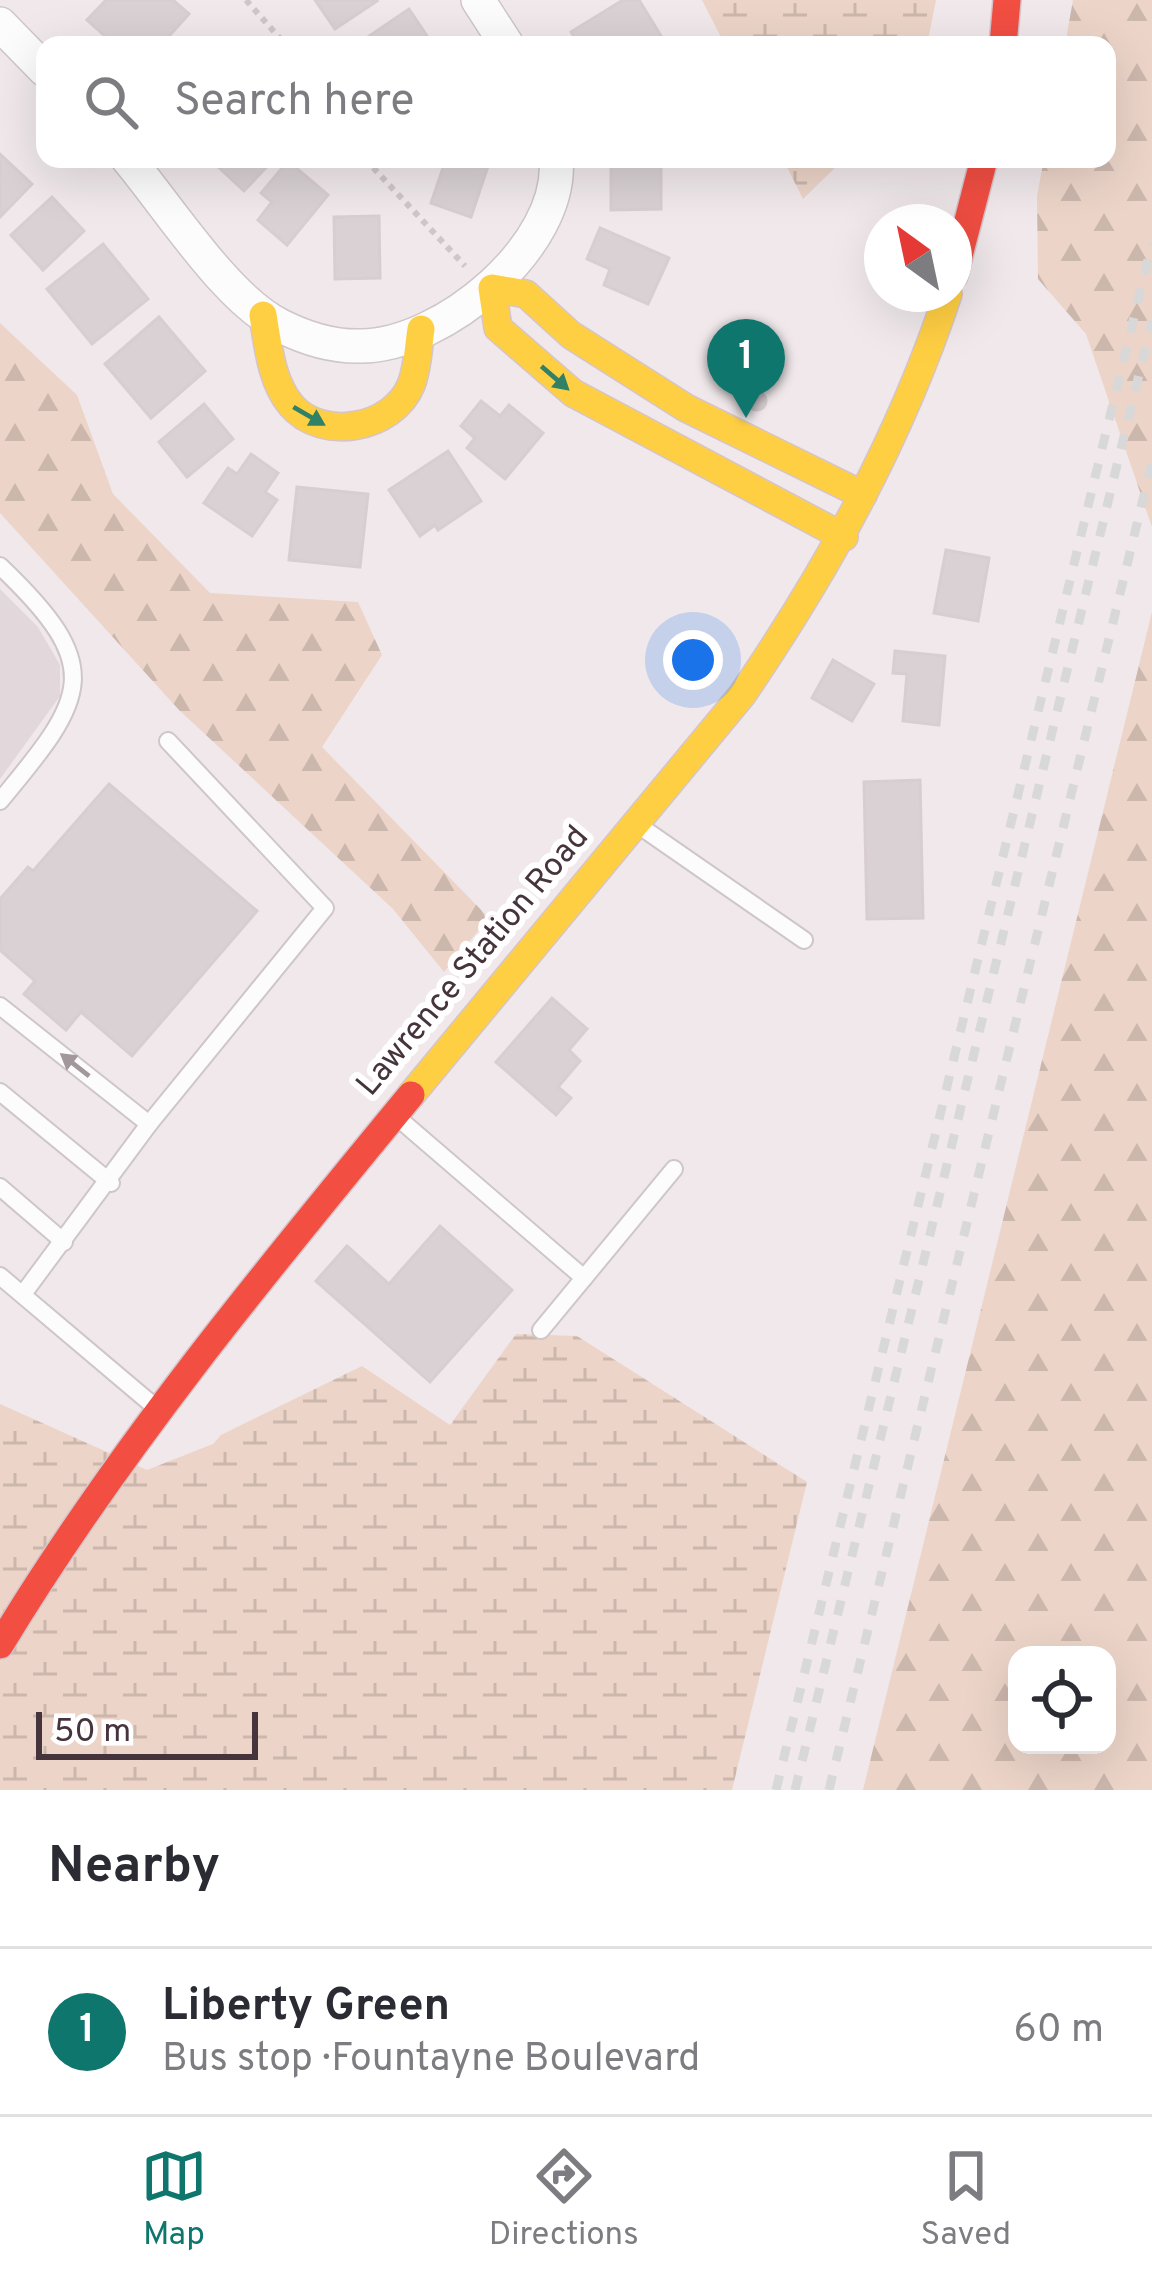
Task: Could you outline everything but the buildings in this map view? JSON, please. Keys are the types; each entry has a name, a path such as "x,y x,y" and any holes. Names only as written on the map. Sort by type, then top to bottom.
{"main road":[{"path":"1004,36 1007,0"},
{"path":"972,205 982,168"},
{"path":"844,537 573,393 498,328 492,288 526,294 571,335 686,408 863,495"},
{"name":"Lawrence Station Road","path":"0,1645 41,1577 258,1280 742,695 844,537 897,431 941,312"},
{"path":"263,315 274,377 284,394 295,410 332,429 377,420 410,390 421,329"}],"street":[{"path":"478,0 501,36"},
{"path":"0,24 36,61"},
{"path":"135,168 244,304 315,340 362,347 421,329 492,288 523,251 547,209 554,168"},
{"path":"664,438 686,408"}],"lane":[{"path":"0,566 52,615 72,657 73,700 51,740 0,801"},
{"path":"23,1294 111,1183 149,1124 325,908 168,741"},
{"path":"635,824 804,940"},
{"path":"0,1006 149,1124"},
{"path":"0,1092 111,1183"},
{"path":"394,1115 584,1278"},
{"path":"541,1330 674,1169"},
{"path":"0,1187 64,1242"},
{"path":"0,1276 161,1413"}],"path":[{"path":"246,0 278,36"},
{"path":"373,168 434,238 492,288"}],"shaded area":[{"path":"0,589 38,627 60,665 60,696 0,779"}],"green space":[{"path":"702,0 936,0 929,36 720,36"},
{"path":"1073,0 1152,0 1152,527 1086,334 1038,279 1037,196 1042,168 1116,168 1116,36 1067,36"},
{"path":"788,168 835,168 803,199"},
{"path":"0,323 77,395 113,494 210,593 358,602 382,655 322,747 489,918 444,972 393,909 179,710 0,513"},
{"path":"1152,612 1152,1790 863,1790"},
{"path":"516,1334 577,1336 807,1482 732,1790 0,1790 0,1404 147,1470 213,1444 221,1435 362,1366 450,1425"}],"railway":[{"path":"776,1790 1152,243"},
{"path":"795,1790 1152,321"},
{"path":"829,1790 1152,462"}],"traffic: slow":[{"path":"844,537 573,393 498,328 492,288 526,294 571,335 686,408 863,495"},
{"path":"411,1095 742,695 804,600 859,502 908,400 942,312"},
{"path":"263,315 271,362 284,395 304,417 338,427 373,420 402,400 413,378 421,329"}],"traffic: jam":[{"path":"1004,36 1007,0"},
{"path":"972,205 982,168"},
{"path":"0,1645 144,1432 411,1095"}],"place":[{"name":"Liberty Green","path":"746,418"}]}
